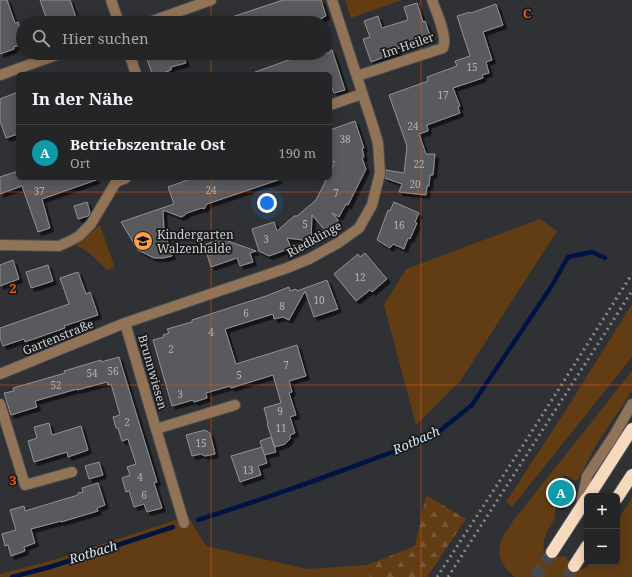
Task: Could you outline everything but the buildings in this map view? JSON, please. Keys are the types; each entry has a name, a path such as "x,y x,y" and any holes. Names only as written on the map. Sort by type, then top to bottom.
{"highway":[{"path":"591,493 632,429"},
{"path":"620,493 632,474"},
{"path":"552,552 584,504"},
{"path":"574,566 584,551"}],"street":[{"path":"111,0 117,16"},
{"path":"166,16 211,0"},
{"name":"Riedklinge","path":"125,323 309,259 338,243 359,228 372,205 380,173 378,144 332,0"},
{"name":"Im Heiler","path":"357,76 443,48 445,44 444,37 432,0"},
{"path":"0,75 42,60"},
{"path":"131,60 135,72"},
{"path":"332,104 362,94"},
{"path":"0,245 59,246 70,241 79,236 91,224 116,182 121,180"},
{"name":"Gartenstraße","path":"0,374 125,323"},
{"name":"Brunnwiesen","path":"125,323 184,523"},
{"path":"0,404 25,485 72,472"},
{"path":"586,493 587,476 613,437 632,404"},
{"name":"Brunnwiesen","path":"156,429 235,406"}],"green space":[{"path":"345,0 402,0 351,18"},
{"path":"540,219 557,231 461,380 416,425 384,305 406,269"},
{"path":"100,225 115,268 107,270 88,252 76,245"},
{"path":"632,304 632,357 512,507 506,502"},
{"path":"632,371 632,391 598,442 577,481 564,475 546,500 556,508 554,520 546,533 544,548 545,552 551,556 566,556 571,566 576,570 583,569 589,565 620,565 620,516 632,498 632,577 515,577 507,570 499,551 501,541 513,521"},
{"path":"426,495 466,519 427,577 370,577 367,565 415,546"},
{"path":"188,516 206,546 307,569 367,565 370,577 0,577 0,574 57,559"}],"waterway":[{"name":"Rotbach","path":"198,520 308,483 398,450 437,433 472,405 551,287 568,257 592,252 605,258"},
{"name":"Rotbach","path":"12,577 50,567 173,527"}],"tunnel":[{"path":"535,577 552,552"},
{"path":"567,577 574,566"}],"railway":[{"path":"437,577 632,274"},
{"path":"448,577 632,291"}],"place":[{"name":"Kindergarten Walzenhalde","path":"143,241"},
{"name":"Betriebszentrale Ost","path":"561,493"}]}
